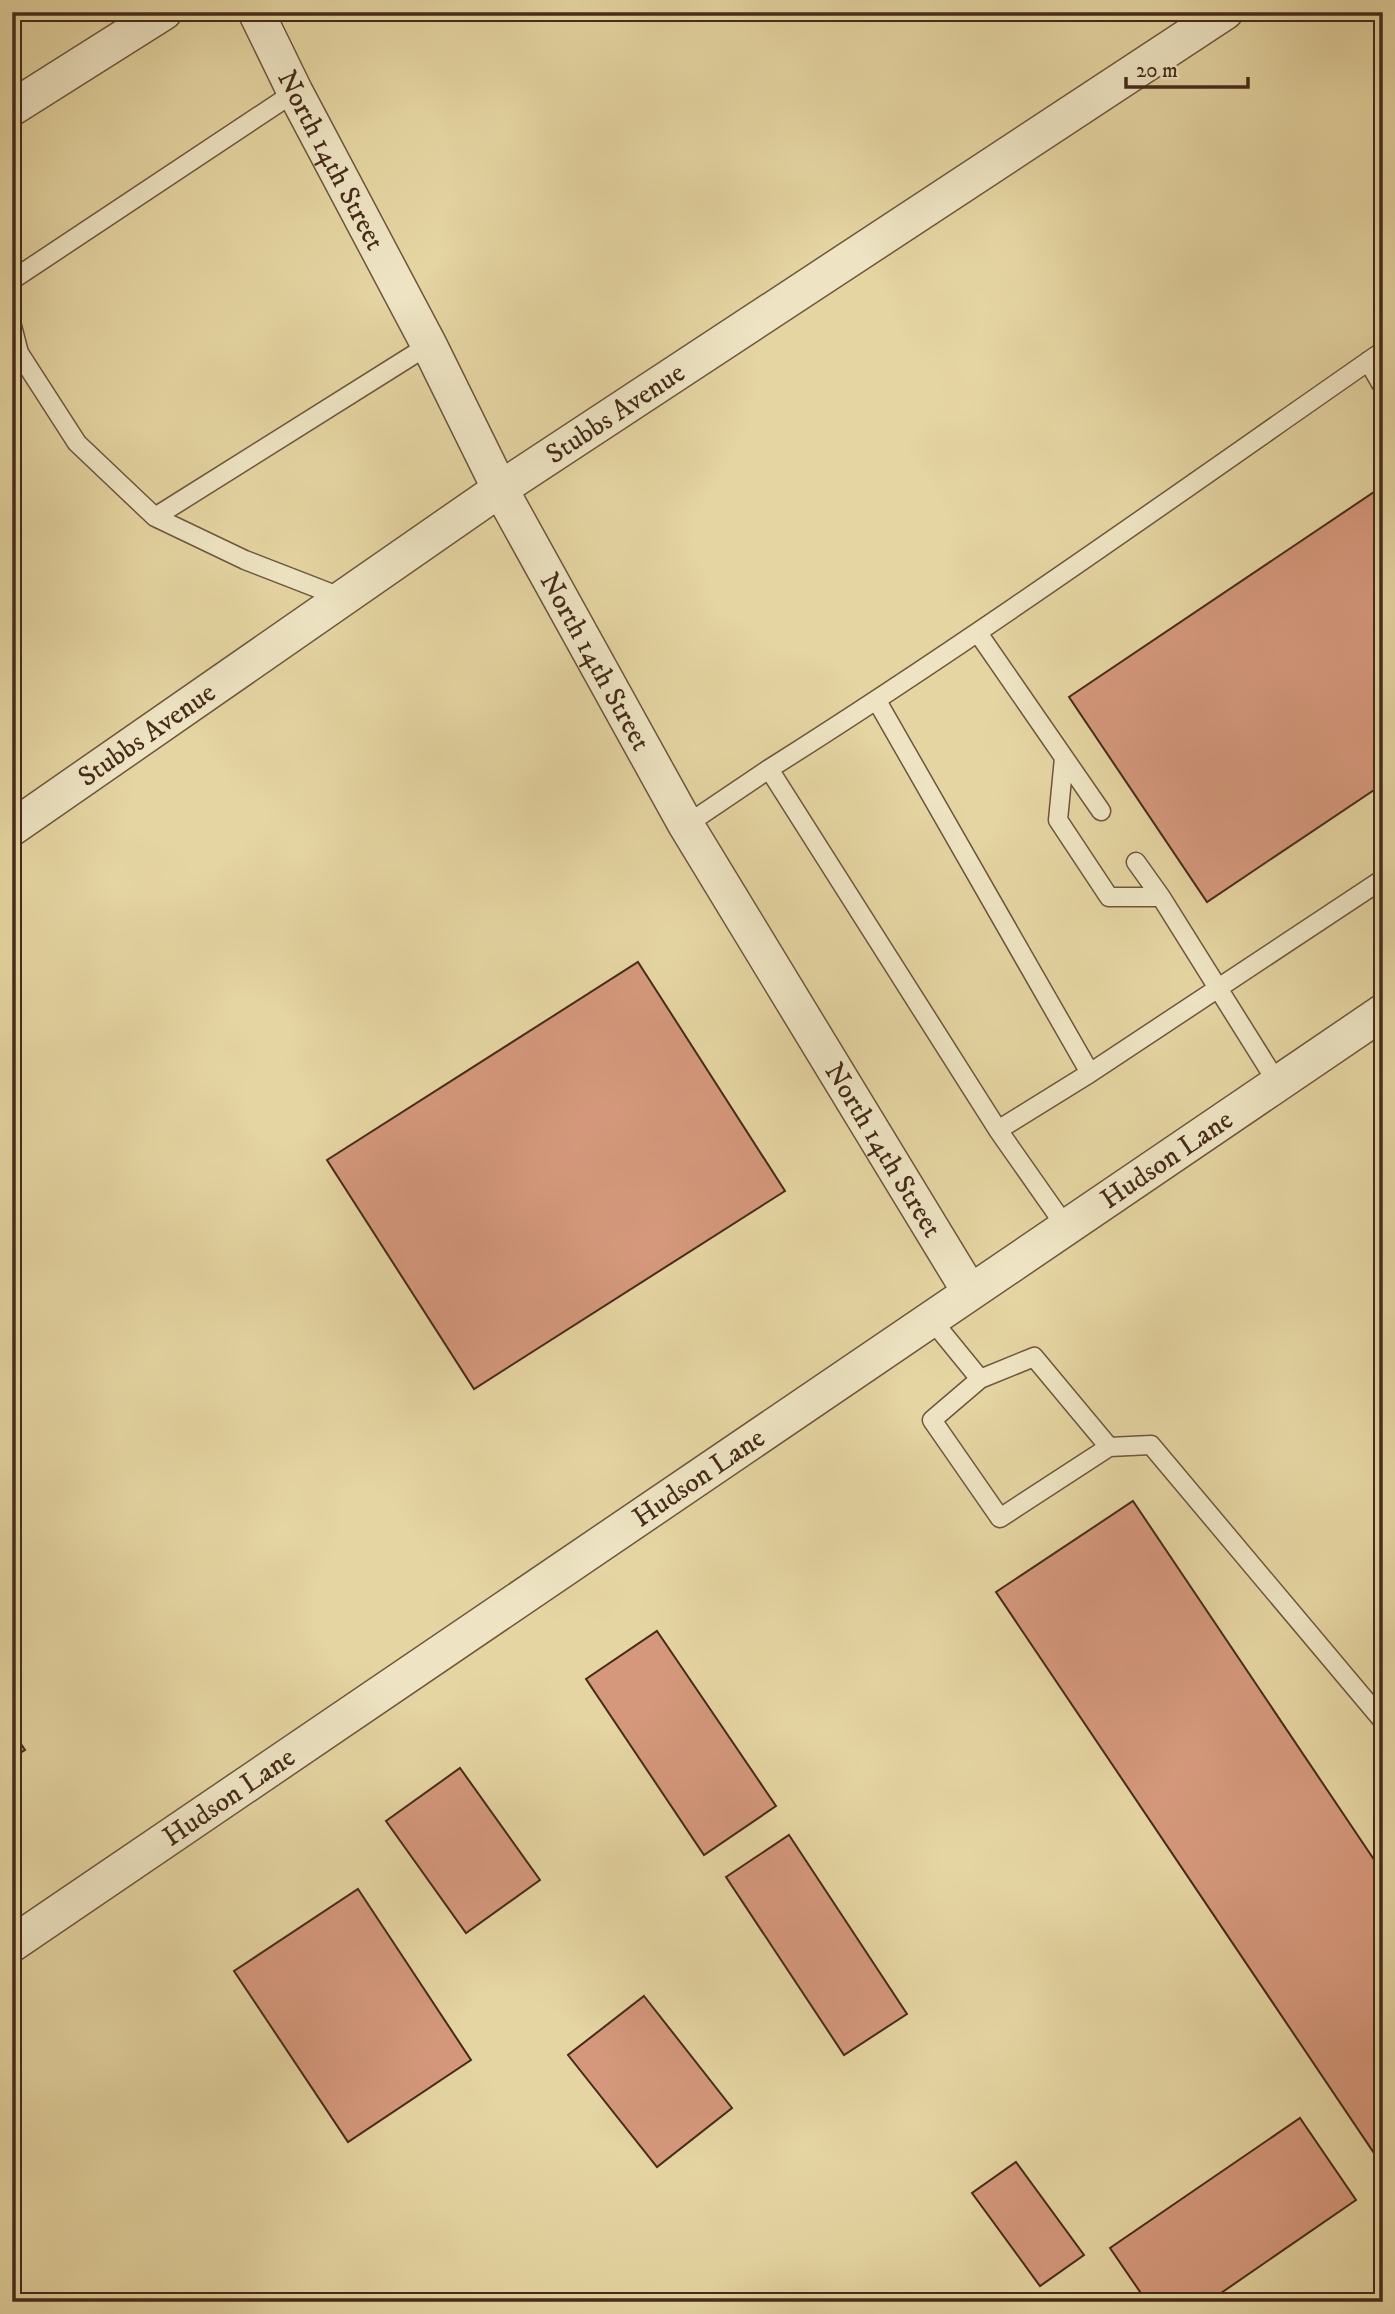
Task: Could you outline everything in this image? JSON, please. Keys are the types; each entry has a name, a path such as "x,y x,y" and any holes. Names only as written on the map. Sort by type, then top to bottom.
{"street":[{"path":"12,108 164,12"},
{"name":"North 14th Street","path":"256,12 295,92 429,345 500,489 686,824 970,1292"},
{"name":"Stubbs Avenue","path":"12,828 500,489 1225,12"},
{"name":"Hudson Lane","path":"12,1944 1383,1012"}],"lane":[{"path":"12,280 295,92"},
{"path":"12,326 19,353 77,443 155,517 245,560 343,598"},
{"path":"155,517 429,345"},
{"path":"686,824 978,633 1375,356 1383,387"},
{"path":"978,633 1101,811"},
{"path":"877,701 1090,1073"},
{"path":"1064,758 1058,820 1109,897 1161,897"},
{"path":"769,769 999,1130 1066,1227"},
{"path":"1136,862 1161,897 1278,1084"},
{"path":"999,1130 1383,880"},
{"path":"931,1319 980,1379"},
{"path":"1109,1447 1034,1357 980,1379 932,1420 1000,1518 1109,1447 1151,1445 1383,1721"}],"building":[{"path":"1377,490 1383,499 1383,784 1207,902 1069,697"},
{"path":"638,962 785,1191 474,1389 327,1160"},
{"path":"1133,1501 1383,1873 1383,2147 1374,2153 996,1592"},
{"path":"657,1631 776,1806 704,1855 586,1679"},
{"path":"12,1731 25,1750 12,1758"},
{"path":"460,1768 540,1880 466,1933 386,1821"},
{"path":"789,1835 907,2014 844,2055 726,1877"},
{"path":"358,1889 471,2060 348,2142 234,1971"},
{"path":"644,1996 732,2108 657,2167 568,2055"},
{"path":"1300,2118 1356,2200 1208,2302 1147,2302 1110,2248"},
{"path":"1016,2162 1084,2255 1040,2286 972,2193"}]}
